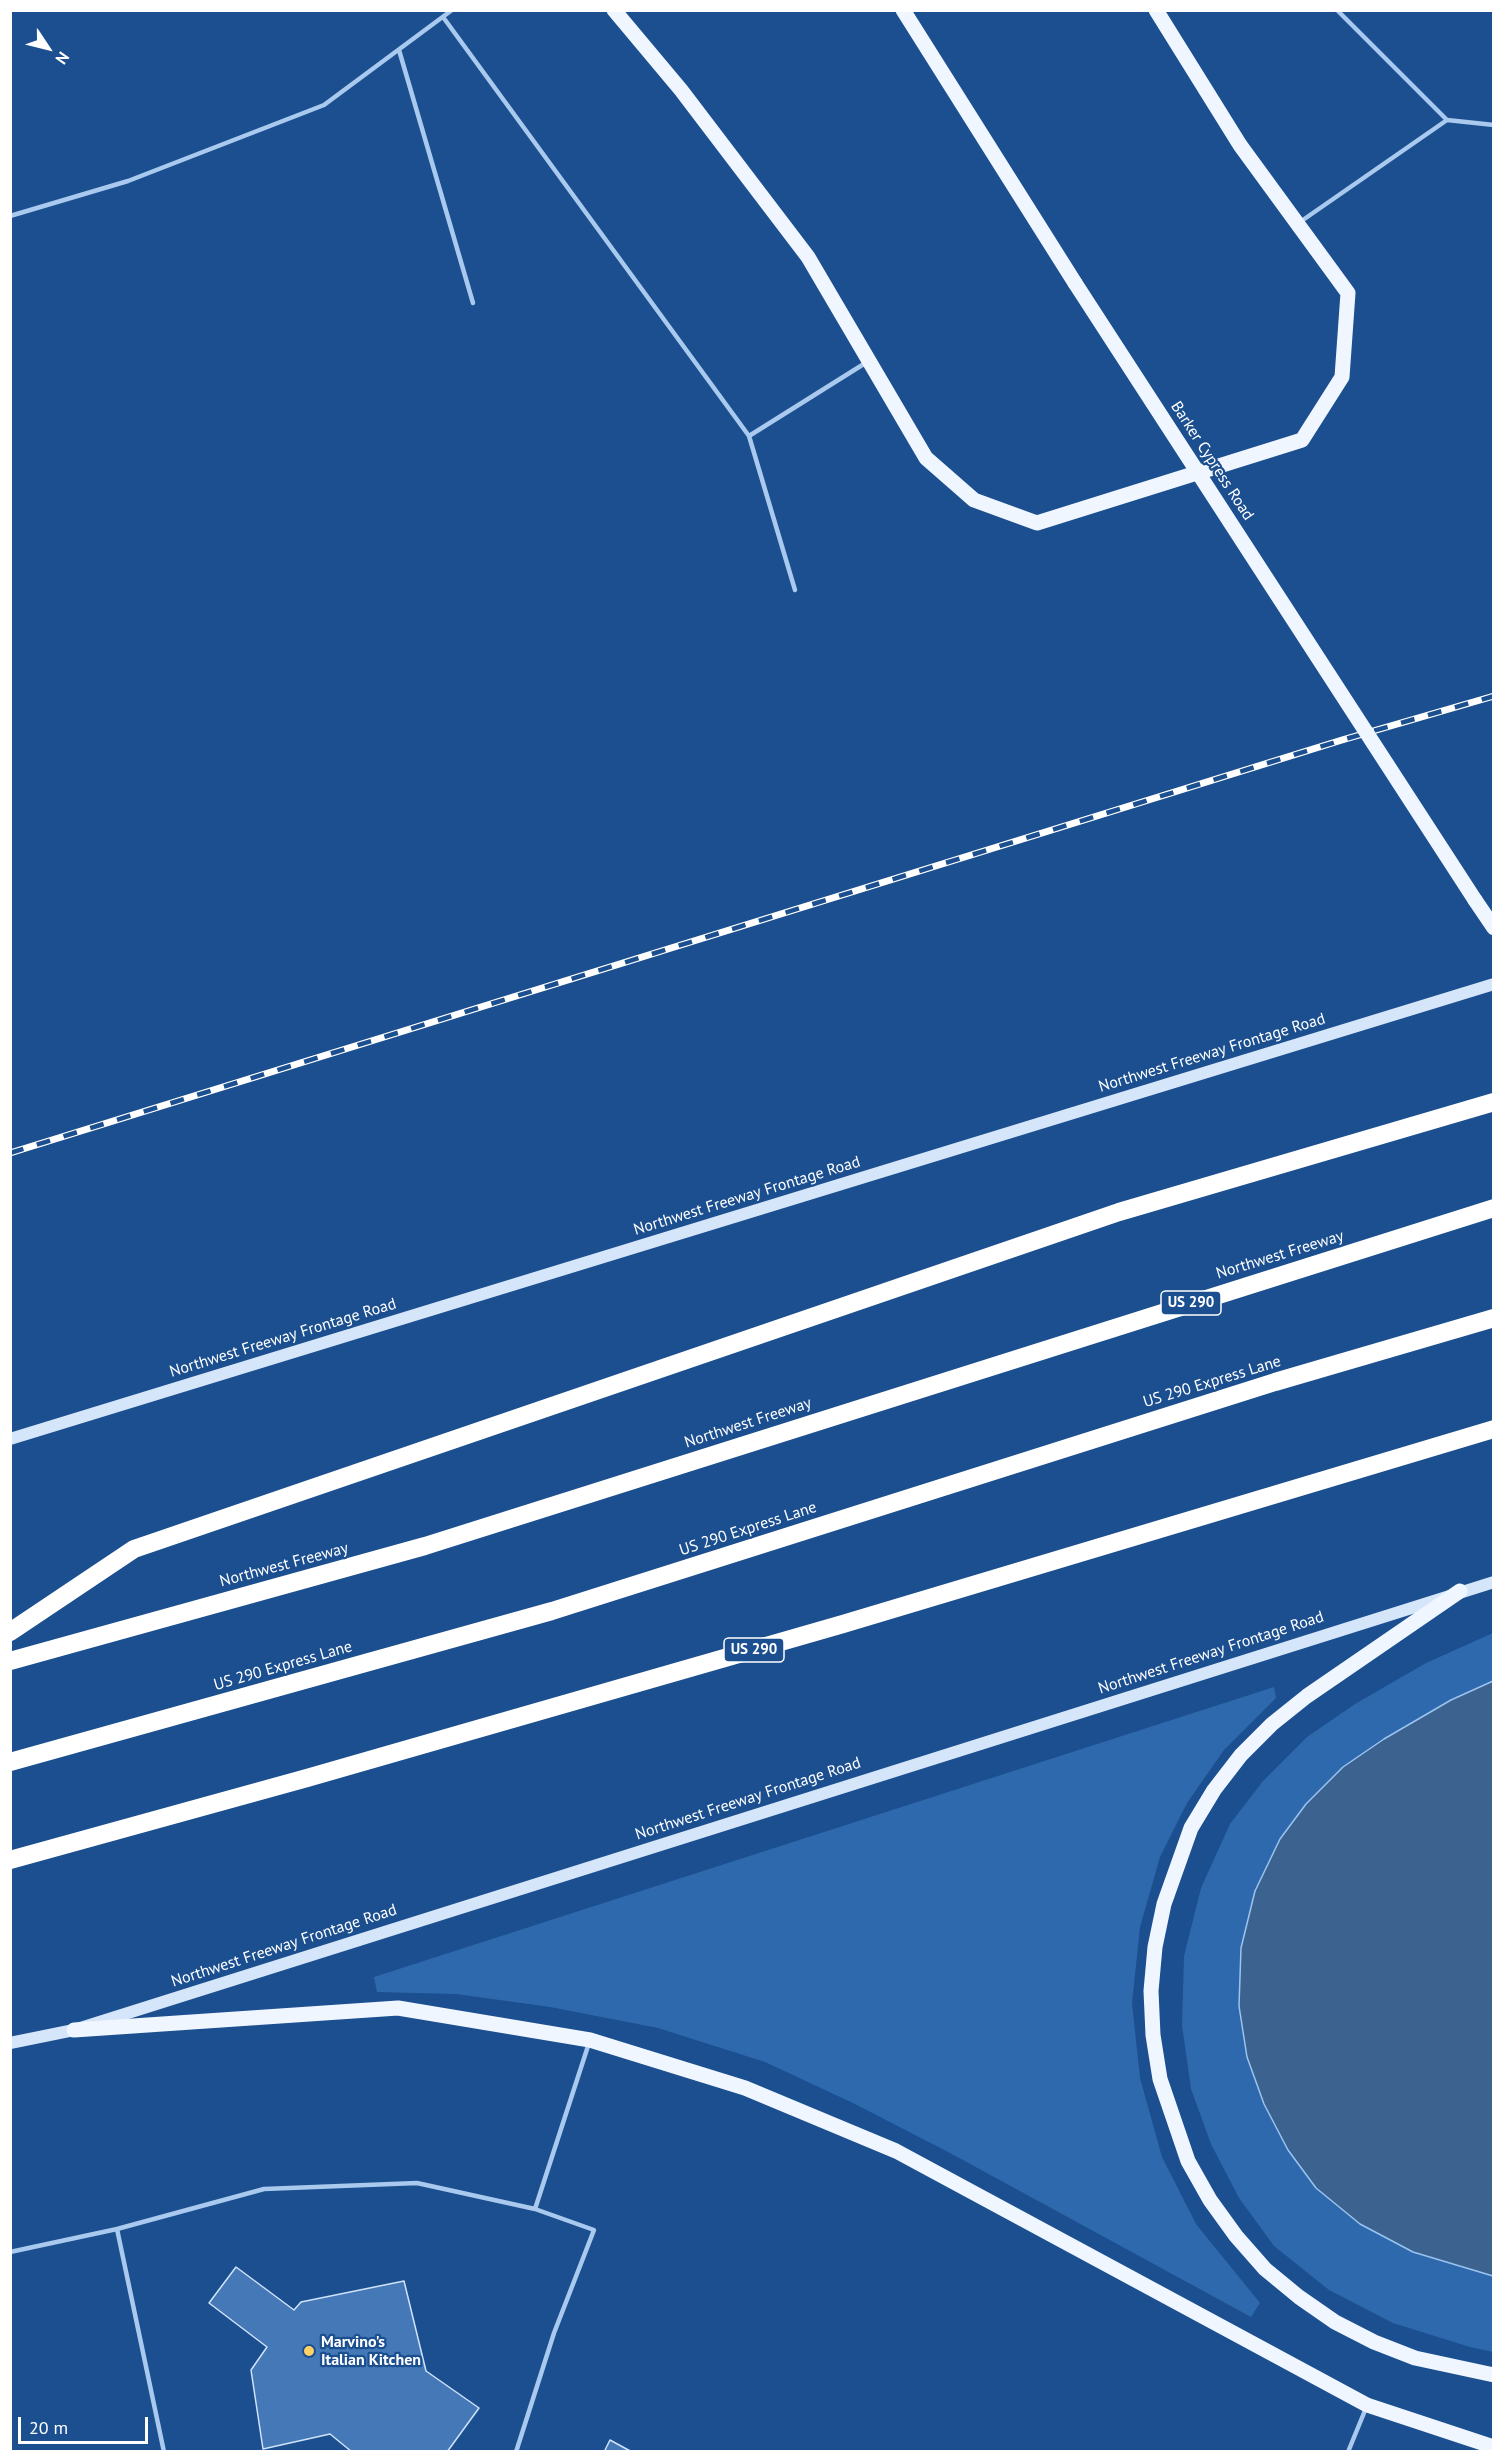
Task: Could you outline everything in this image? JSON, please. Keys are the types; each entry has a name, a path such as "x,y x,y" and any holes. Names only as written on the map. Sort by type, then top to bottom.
{"highway":[{"path":"10,1632 134,1549 1119,1212 1494,1102"},
{"name":"Northwest Freeway","path":"10,1660 425,1546 1494,1208"},
{"name":"US 290 Express Lane","path":"10,1762 552,1611 1275,1382 1494,1318"},
{"name":"US 290","path":"10,1860 318,1775 746,1652 1494,1429"}],"main road":[{"path":"614,10 681,90 808,257 926,458 974,500 1037,523 1302,441 1342,377 1348,293 1240,145 1156,10"},
{"name":"Barker Cypress Road","path":"903,10 1075,283 1494,928"},
{"name":"Northwest Freeway Frontage Road","path":"10,1439 1494,984"},
{"name":"Northwest Freeway Frontage Road","path":"10,2043 74,2030 1494,1582"},
{"path":"1460,1591 1307,1696 1272,1724 1241,1755 1214,1790 1191,1828 1164,1904 1155,1947 1151,1991 1153,2035 1160,2079 1188,2161 1210,2200 1236,2236 1265,2269 1317,2310 1374,2342 1415,2358 1494,2375"},
{"path":"74,2030 398,2008 590,2040 745,2088 896,2151 1367,2405 1494,2447"}],"lane":[{"path":"10,216 128,181 324,105 452,10"},
{"path":"1337,10 1447,120 1494,125"},
{"path":"443,17 749,436 795,590"},
{"path":"399,50 473,303"},
{"path":"1298,224 1447,120"},
{"path":"749,436 869,361"},
{"path":"536,2210 590,2040"},
{"path":"10,2252 117,2229 264,2189 417,2183 536,2210 594,2230 554,2333 516,2451"},
{"path":"117,2229 164,2451"},
{"path":"1348,2451 1367,2405"}],"shaded area":[{"path":"1493,1633 1493,2352 1393,2323 1329,2290 1274,2246 1239,2198 1211,2144 1191,2089 1182,2025 1184,1956 1201,1888 1230,1824 1263,1781 1307,1737 1355,1704 1426,1663"},
{"path":"1493,1681 1493,2276 1413,2252 1360,2224 1316,2188 1288,2150 1264,2104 1247,2057 1239,2006 1241,1948 1255,1891 1280,1839 1306,1804 1343,1767 1384,1739 1451,1700"},
{"path":"1274,1687 1276,1698 1224,1750 1187,1803 1160,1857 1140,1927 1132,2003 1140,2078 1162,2157 1196,2224 1260,2303 1251,2317 950,2153 853,2103 765,2062 658,2028 550,2007 456,1994 377,1992 374,1977"}],"building":[{"path":"236,2267 294,2310 301,2302 404,2281 426,2371 479,2408 447,2452 352,2452 330,2434 263,2449 251,2370 267,2347 209,2303"},
{"path":"610,2440 632,2452 604,2452"}],"railway":[{"path":"10,1153 1342,740 1494,696"}],"place":[{"name":"Marvino's Italian Kitchen","path":"309,2351"}]}
